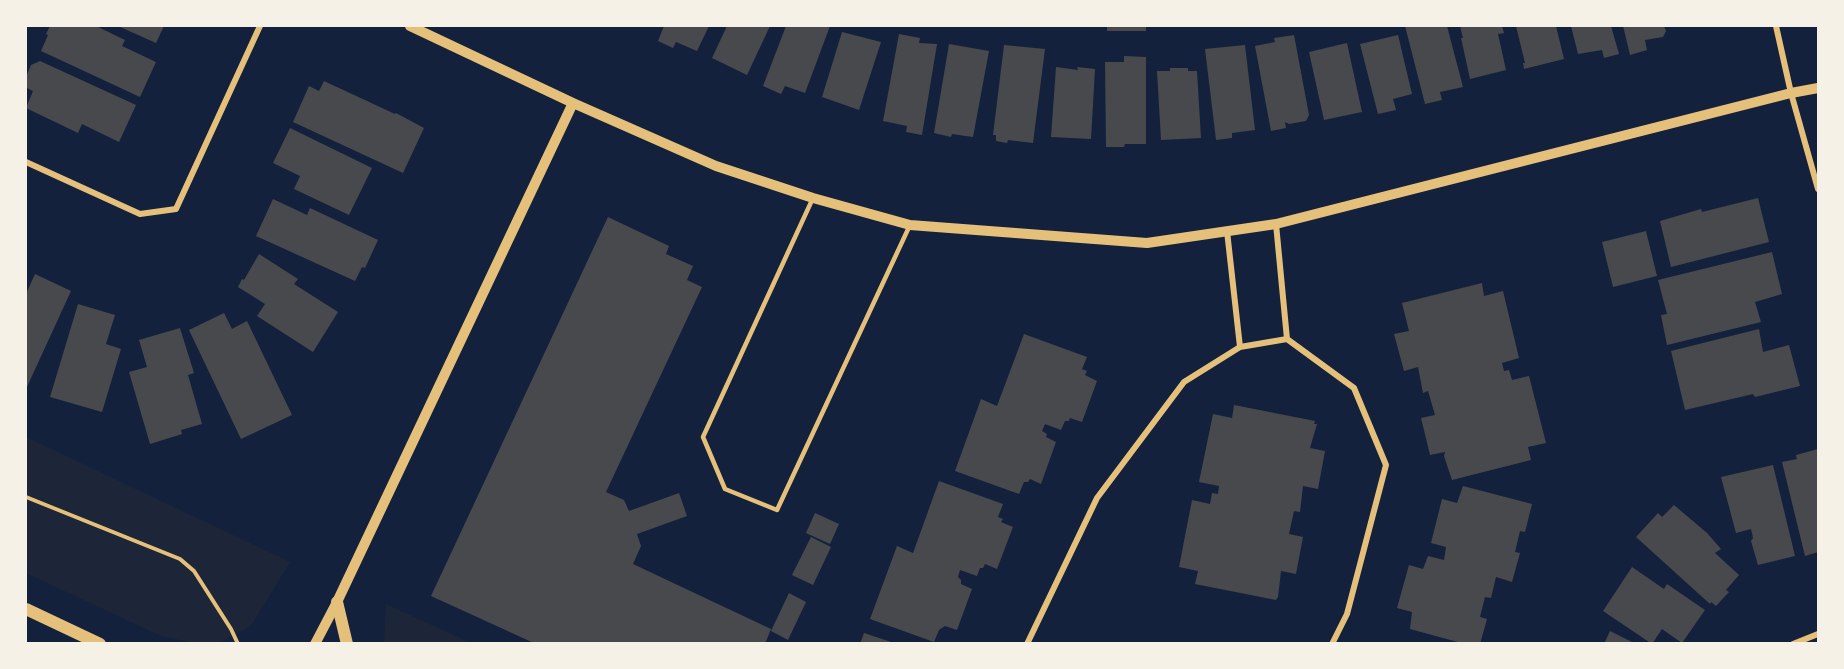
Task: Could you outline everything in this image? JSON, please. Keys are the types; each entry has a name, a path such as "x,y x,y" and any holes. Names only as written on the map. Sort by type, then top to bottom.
{"main road":[{"path":"337,602 347,644"},
{"path":"26,609 100,644"}],"street":[{"path":"26,162 140,214 176,209 260,26"},
{"path":"410,26 573,103 716,166 813,198 910,225 1147,243 1276,224 1818,88"},
{"path":"1776,26 1791,93 1818,189"},
{"path":"315,644 573,103"},
{"path":"1276,224 1287,339"},
{"path":"1227,230 1240,347"},
{"path":"1027,644 1097,498 1184,382 1240,347 1287,339 1354,388 1386,465 1347,614 1332,644"},
{"path":"1793,644 1818,634"}],"lane":[{"path":"813,198 703,437 725,489 777,510 910,225"}],"path":[{"path":"26,497 180,559 194,571 238,644"}],"shaded area":[{"path":"26,437 290,562 251,626 218,644 193,643 161,636 26,573"},
{"path":"386,604 471,643 384,643"}],"building":[{"path":"50,26 96,26 125,40 122,46 156,62 140,97 41,51"},
{"path":"118,26 164,26 156,43"},
{"path":"664,26 709,26 697,51 676,42 673,48 658,41"},
{"path":"727,26 770,26 747,75 712,58"},
{"path":"786,26 830,26 805,93 785,86 781,94 763,86"},
{"path":"1107,26 1146,26 1146,31 1107,31"},
{"path":"1405,26 1447,26 1463,87 1440,92 1442,100 1425,104"},
{"path":"1460,26 1502,26 1504,33 1498,34 1506,70 1470,79"},
{"path":"1516,26 1556,26 1564,59 1524,69 1523,63 1525,63"},
{"path":"1571,26 1611,26 1619,54 1604,58 1602,50 1578,54"},
{"path":"1623,26 1664,26 1666,31 1663,37 1645,40 1647,50 1630,55"},
{"path":"842,32 881,42 859,110 822,97"},
{"path":"899,34 920,38 919,43 937,44 922,135 906,132 907,126 883,121"},
{"path":"1294,35 1309,115 1306,121 1289,124 1285,122 1286,128 1271,131 1255,46 1275,42 1274,38"},
{"path":"1398,35 1412,94 1393,99 1396,110 1378,114 1360,44"},
{"path":"1347,43 1362,112 1324,120 1309,52"},
{"path":"949,44 989,51 973,137 952,134 951,137 934,133"},
{"path":"1004,45 1045,49 1033,143 996,141 996,135 993,135"},
{"path":"1245,45 1255,130 1232,133 1232,138 1216,140 1205,49"},
{"path":"1124,56 1146,57 1146,144 1106,147 1105,62 1124,62"},
{"path":"40,61 136,105 119,142 82,124 78,133 26,108 33,91 27,88 26,77 31,65"},
{"path":"1056,67 1078,70 1077,67 1095,69 1091,139 1051,137"},
{"path":"1170,68 1188,68 1188,71 1197,71 1201,138 1161,140 1157,71 1170,71"},
{"path":"324,81 424,128 403,173 293,122 309,86 319,91"},
{"path":"290,128 372,168 349,215 294,189 300,176 273,163"},
{"path":"1758,198 1769,242 1671,267 1660,221 1701,209 1702,212"},
{"path":"273,199 307,215 310,208 378,240 365,268 362,267 355,281 256,236"},
{"path":"608,217 669,246 666,254 693,266 687,280 702,287 606,492 624,500 629,511 679,493 687,516 637,534 641,546 633,564 771,629 765,644 536,644 431,596"},
{"path":"1646,231 1657,276 1613,287 1602,242"},
{"path":"1772,252 1782,294 1755,302 1761,322 1667,345 1661,315 1667,314 1658,280"},
{"path":"259,254 298,279 294,284 338,312 313,352 257,316 265,304 238,287"},
{"path":"35,274 71,291 26,389 26,294"},
{"path":"1482,283 1484,296 1503,291 1519,358 1502,363 1504,371 1509,370 1512,380 1529,376 1546,443 1528,447 1531,460 1452,480 1444,456 1445,452 1430,455 1421,418 1435,415 1428,391 1423,393 1418,367 1404,371 1394,334 1409,331 1402,303"},
{"path":"78,304 115,315 106,344 121,349 102,412 50,397"},
{"path":"224,313 232,329 247,321 292,415 241,439 189,330"},
{"path":"180,328 194,373 188,375 202,424 181,430 182,434 150,444 129,372 147,367 139,340"},
{"path":"1759,329 1763,352 1789,345 1800,386 1685,410 1671,351"},
{"path":"1024,334 1087,357 1082,369 1087,371 1085,375 1097,381 1082,422 1070,418 1069,421 1065,421 1061,430 1045,424 1042,431 1047,434 1046,437 1056,442 1041,484 1030,479 1024,482 1019,494 955,471 981,399 997,406"},
{"path":"1234,405 1315,421 1314,424 1317,424 1310,448 1325,451 1318,489 1303,486 1300,512 1294,511 1289,534 1303,537 1296,574 1281,571 1276,600 1195,584 1198,571 1179,567 1192,500 1210,504 1212,493 1218,494 1219,486 1199,482 1213,414 1232,418"},
{"path":"1818,449 1818,552 1805,556 1782,462 1797,459 1796,455"},
{"path":"1773,465 1795,556 1758,565 1751,541 1753,538 1751,529 1736,533 1721,477"},
{"path":"939,481 1003,504 998,517 1003,519 1001,522 1013,527 997,569 985,564 983,568 980,568 977,576 960,570 958,577 961,584 972,589 957,630 945,626 939,630 934,642 870,619 897,546 913,553"},
{"path":"1463,486 1532,504 1525,532 1520,531 1515,552 1520,553 1512,582 1496,577 1491,598 1485,597 1480,617 1487,619 1480,644 1465,644 1410,629 1412,612 1397,608 1409,565 1423,569 1428,556 1444,560 1446,547 1431,543 1442,499 1457,503"},
{"path":"1674,505 1707,533 1721,549 1715,553 1739,575 1726,590 1729,592 1716,606 1711,602 1710,604 1636,537 1658,513 1662,517"},
{"path":"815,513 839,524 830,544 806,533"},
{"path":"811,537 831,547 813,585 792,575"},
{"path":"1632,567 1664,589 1667,584 1705,610 1682,643 1662,629 1652,644 1603,611"},
{"path":"789,593 806,602 788,640 771,631"},
{"path":"1610,631 1636,644 1604,644"},
{"path":"864,633 894,643 894,644 860,644"}]}
